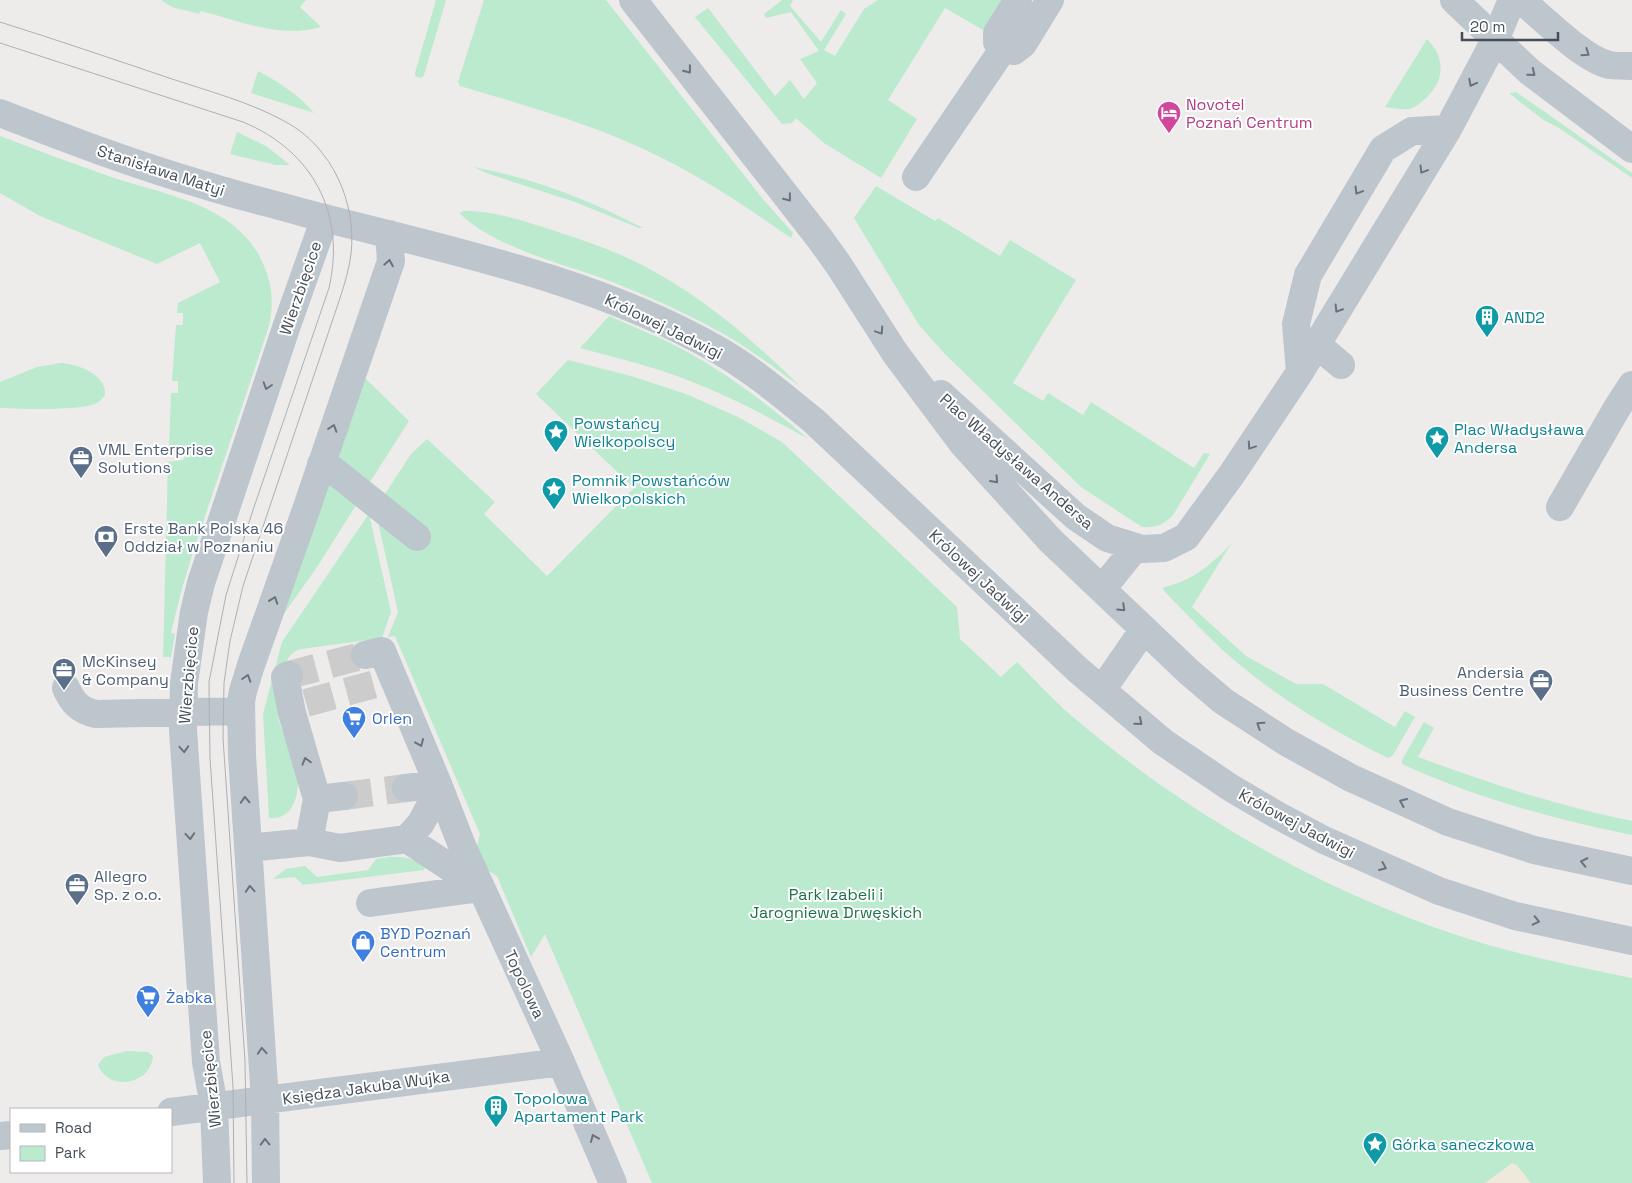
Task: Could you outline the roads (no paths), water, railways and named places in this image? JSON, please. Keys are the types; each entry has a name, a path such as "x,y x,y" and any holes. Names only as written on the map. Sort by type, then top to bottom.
{"street":[{"path":"633,0 820,239 895,353 962,444 1050,540 1189,672 1224,701 1286,742 1351,778 1464,828 1561,857 1632,872"},
{"path":"1018,0 997,33 996,42 1003,49 1014,50 1023,44 1050,0"},
{"path":"1454,0 1530,72 1632,149"},
{"name":"Plac Władysława Andersa","path":"895,353 1076,517 1107,538 1142,549 1164,548 1186,536 1232,474 1300,372 1448,129 1495,40 1512,0"},
{"path":"1521,0 1583,52 1610,65 1632,66"},
{"path":"916,177 1003,49"},
{"name":"Stanisława Matyi","path":"0,113 116,156 203,185 325,218"},
{"path":"1300,372 1296,324 1308,275 1373,166 1383,150 1412,131 1448,129"},
{"name":"Królowej Jadwigi","path":"325,218 537,275 602,296 660,320 720,351 767,383 832,436 982,580 1102,690 1163,742 1207,772 1277,815 1324,840 1439,891 1482,906 1546,924 1632,941"},
{"name":"Wierzbięcice","path":"217,1183 214,1106 206,1062 187,798 183,711 184,683 197,596 287,325 325,218"},
{"path":"266,1183 265,1100 240,711 243,690 251,665 390,261 389,234"},
{"path":"1316,344 1341,365"},
{"path":"1560,507 1632,385"},
{"path":"321,464 333,470 417,537"},
{"path":"1102,589 1136,547"},
{"path":"1102,690 1144,629"},
{"name":"Topolowa","path":"365,655 382,651 384,681 438,784 481,888 561,1062 613,1183"},
{"path":"290,675 285,677 299,706 317,799 309,842"},
{"path":"66,688 75,705 87,712 96,714 240,711"},
{"path":"248,848 309,842 340,848 406,839 421,823 431,804 438,784 406,788"},
{"path":"317,799 344,796"},
{"path":"406,839 481,888"},
{"path":"370,903 481,888"},
{"name":"Księdza Jakuba Wujka","path":"172,1112 561,1062"}],"tunnel":[{"path":"289,675 365,655"},
{"path":"306,703 375,684"},
{"path":"344,796 406,788"}],"tram line":[{"path":"0,22 229,97 286,122 302,133 328,161 338,178 350,215 351,254 346,278 243,586 230,641 224,683 223,738 245,1061 247,1183"},
{"path":"0,43 243,122 267,134 288,150 305,168 319,188 328,211 333,235 333,261 329,288 226,595 209,682 210,758 233,1087 234,1183"}],"place":[{"name":"Novotel Poznań Centrum","path":"1169,134"},
{"name":"AND2","path":"1487,338"},
{"name":"Powstańcy Wielkopolscy","path":"556,453"},
{"name":"Plac Władysława Andersa","path":"1437,459"},
{"name":"VML Enterprise Solutions","path":"81,479"},
{"name":"Pomnik Powstańców Wielkopolskich","path":"554,510"},
{"name":"Erste Bank Polska 46 Oddział w Poznaniu","path":"106,558"},
{"name":"McKinsey & Company","path":"64,691"},
{"name":"Andersia Business Centre","path":"1541,702"},
{"name":"Orlen","path":"354,739"},
{"name":"Allegro Sp. z o.o.","path":"77,906"},
{"name":"BYD Poznań Centrum","path":"363,963"},
{"name":"Żabka","path":"148,1018"},
{"name":"Topolowa Apartament Park","path":"496,1128"},
{"name":"Górka saneczkowa","path":"1375,1165"}],"park label":[{"name":"Park Izabeli i Jarogniewa Drwęskich","path":"836,903"}]}
